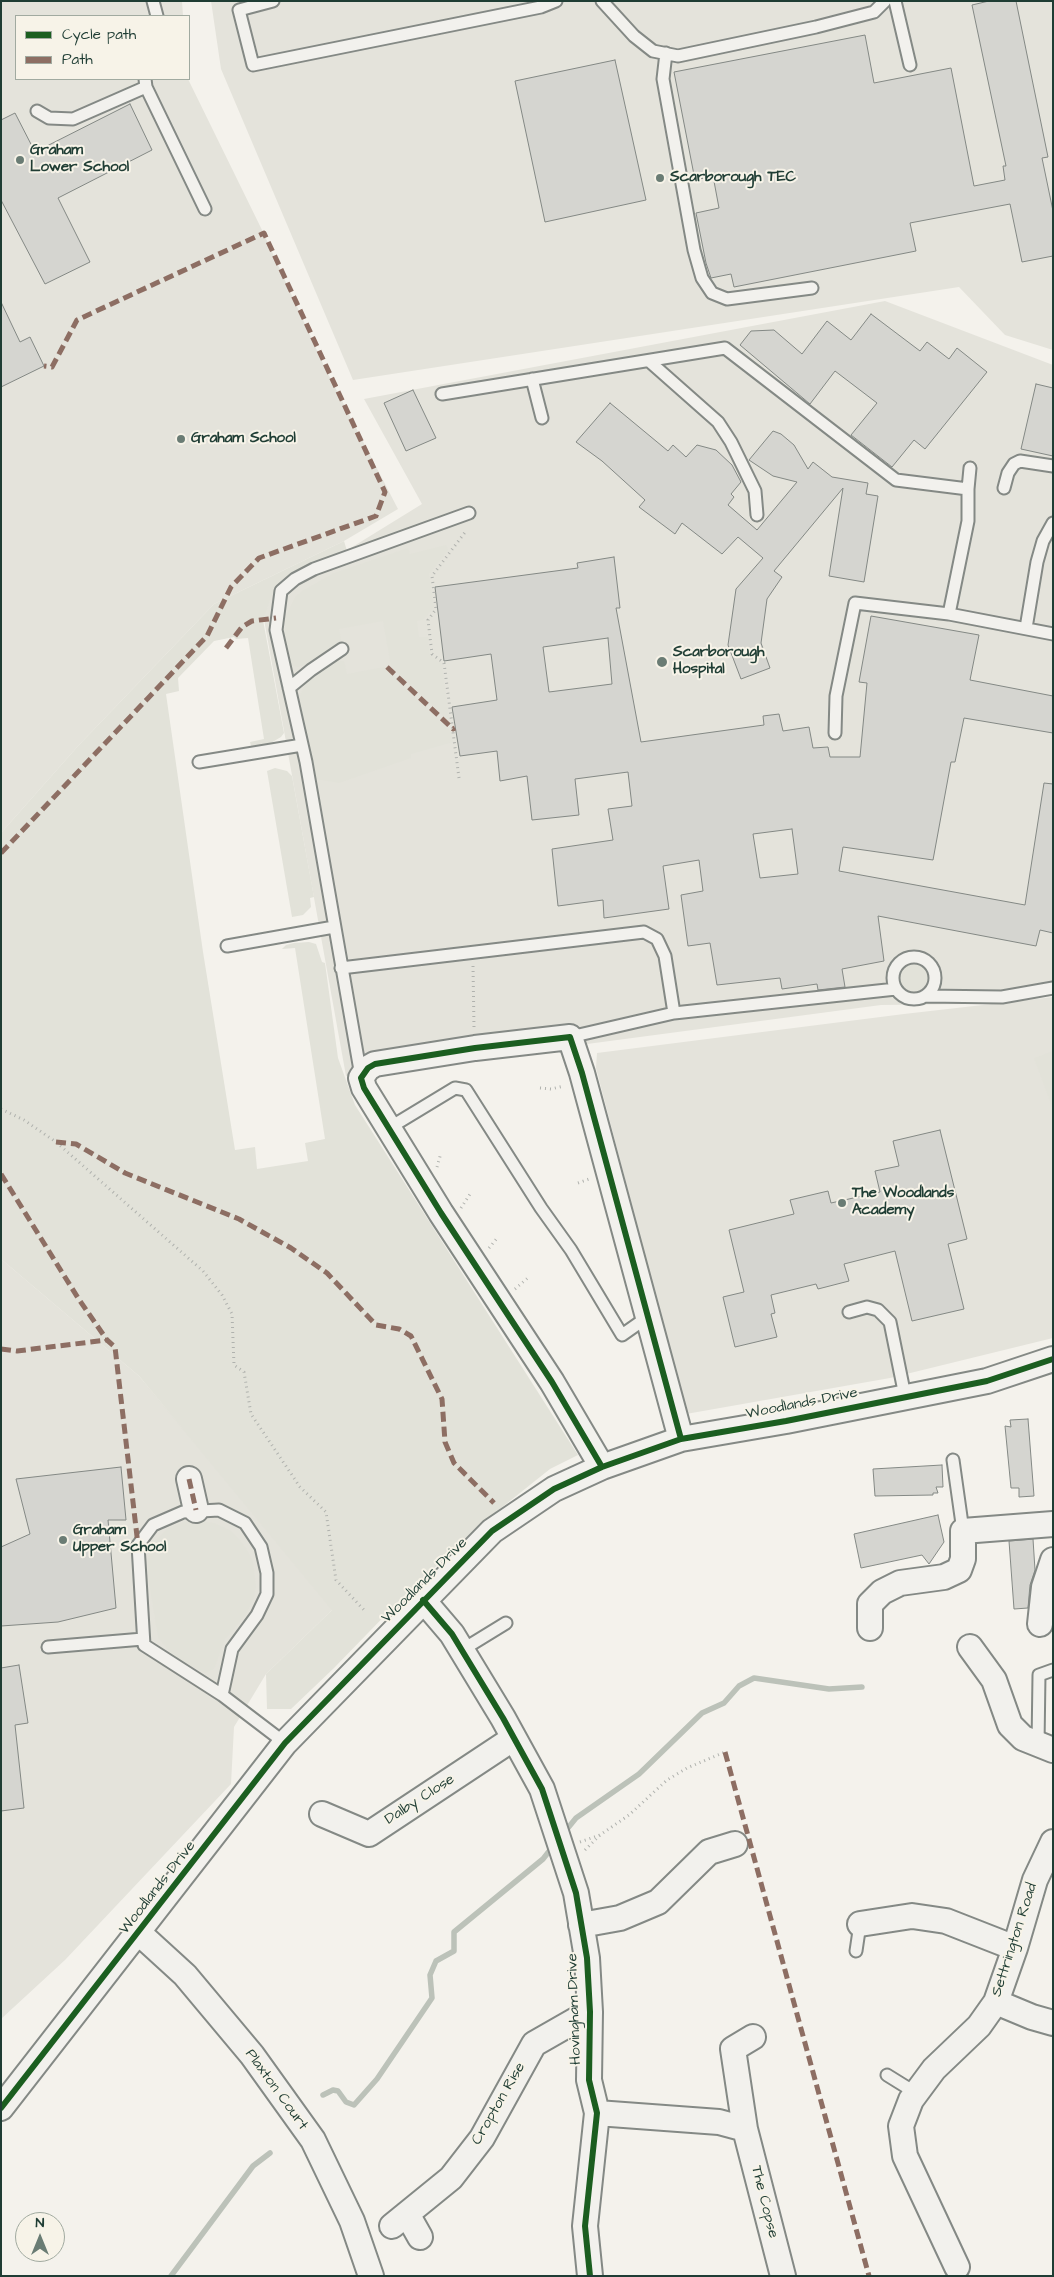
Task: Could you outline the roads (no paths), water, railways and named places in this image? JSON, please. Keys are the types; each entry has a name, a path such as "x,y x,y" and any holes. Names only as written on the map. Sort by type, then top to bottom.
{"street":[{"path":"602,1467 552,1382 441,1214 364,1088 361,1078 368,1068 375,1064 475,1048 570,1037 582,1073 681,1439"},
{"name":"Woodlands Drive","path":"1,2108 285,1743 423,1600 492,1532 554,1489 602,1467 681,1439 786,1421 987,1381 1053,1359"},
{"path":"189,1480 196,1510"},
{"path":"870,1628 870,1604 882,1592 900,1583 944,1577 959,1570 963,1559 963,1532 1053,1524"},
{"path":"1040,1624 1044,1587 1053,1560"},
{"name":"Hovingham Drive","path":"423,1600 452,1634 542,1789 576,1893 587,1958 590,2012 589,2080 597,2113 585,2226 590,2276"},
{"path":"970,1647 994,1680 1010,1725 1023,1738 1045,1747"},
{"name":"Dalby Close","path":"322,1814 369,1834 514,1738"},
{"name":"Settrington Road","path":"957,2267 905,2156 901,2126 910,2100 934,2069 979,2026 996,2002 1015,1948 1035,1880 1053,1842"},
{"path":"581,1924 620,1918 658,1902 709,1852 735,1844"},
{"path":"860,1924 912,1916 946,1921 1015,1948"},
{"name":"Plaxton Court","path":"139,1933 185,1975 252,2055 313,2140 352,2221 371,2276"},
{"path":"996,2002 1032,2017 1053,2022"},
{"name":"Cropton Rise","path":"420,2237 400,2220 451,2178 482,2138 534,2044 590,2012"},
{"name":"The Copse","path":"753,2037 733,2049 745,2129 783,2276"},
{"path":"597,2113 719,2122 745,2129"}],"lane":[{"path":"154,1 157,15"},
{"path":"273,1 240,10 253,65 541,7 556,1"},
{"path":"602,1 634,36 653,51 678,56 816,27 874,12 885,1"},
{"path":"895,1 910,65"},
{"path":"666,54 663,79 694,250 702,278 712,294 727,299 812,288"},
{"path":"37,111 49,118 73,119 145,83 205,209"},
{"path":"442,394 725,348 896,480 968,489"},
{"path":"649,360 718,422 731,442 755,491 757,515"},
{"path":"532,379 542,418"},
{"path":"1004,488 1008,473 1014,464 1020,461 1053,466"},
{"path":"949,614 968,521 970,468"},
{"path":"361,1078 302,745 276,630 281,591 295,579 314,569 468,513"},
{"path":"1026,628 1043,541 1053,523"},
{"path":"835,733 836,696 855,603 949,614 1053,634"},
{"path":"289,688 342,649"},
{"path":"199,762 302,745"},
{"path":"227,946 334,927"},
{"path":"341,968 644,932 657,939 665,956 674,1013"},
{"path":"926,996 935,983 936,976 932,966 918,957 911,957 900,962 894,972 894,984 907,998 917,999 926,996 1002,996 1053,988"},
{"path":"570,1037 674,1013 896,988"},
{"path":"389,1128 455,1088 466,1090 570,1250 622,1335 649,1316"},
{"path":"849,1312 867,1307 878,1310 890,1322 905,1396"},
{"path":"953,1460 963,1532"},
{"path":"222,1695 232,1649 257,1615 267,1594 267,1574 261,1548 245,1523 219,1510 183,1512 153,1525 138,1545 144,1645 222,1695 285,1743"},
{"path":"462,1650 506,1623"},
{"path":"48,1647 143,1639"},
{"path":"1045,1747 1039,1675 1053,1670"},
{"path":"856,1951 860,1924"},
{"path":"886,2075 916,2093"}],"waterway":[{"path":"563,1834 576,1818 639,1774 702,1713 724,1703 739,1686 754,1678 829,1689 862,1687"},
{"path":"323,2095 333,2090 338,2091 346,2102 354,2105 377,2079 432,1998 430,1975 436,1961 454,1951 454,1932 543,1859 554,1845"},
{"path":"171,2276 253,2166 270,2153"}],"place":[{"name":"Graham Lower School","path":"20,160"},
{"name":"Scarborough TEC","path":"660,178"},
{"name":"Graham School","path":"181,439"},
{"name":"Scarborough Hospital","path":"662,662"},
{"name":"The Woodlands Academy","path":"842,1203"},
{"name":"Graham Upper School","path":"63,1540"}]}
